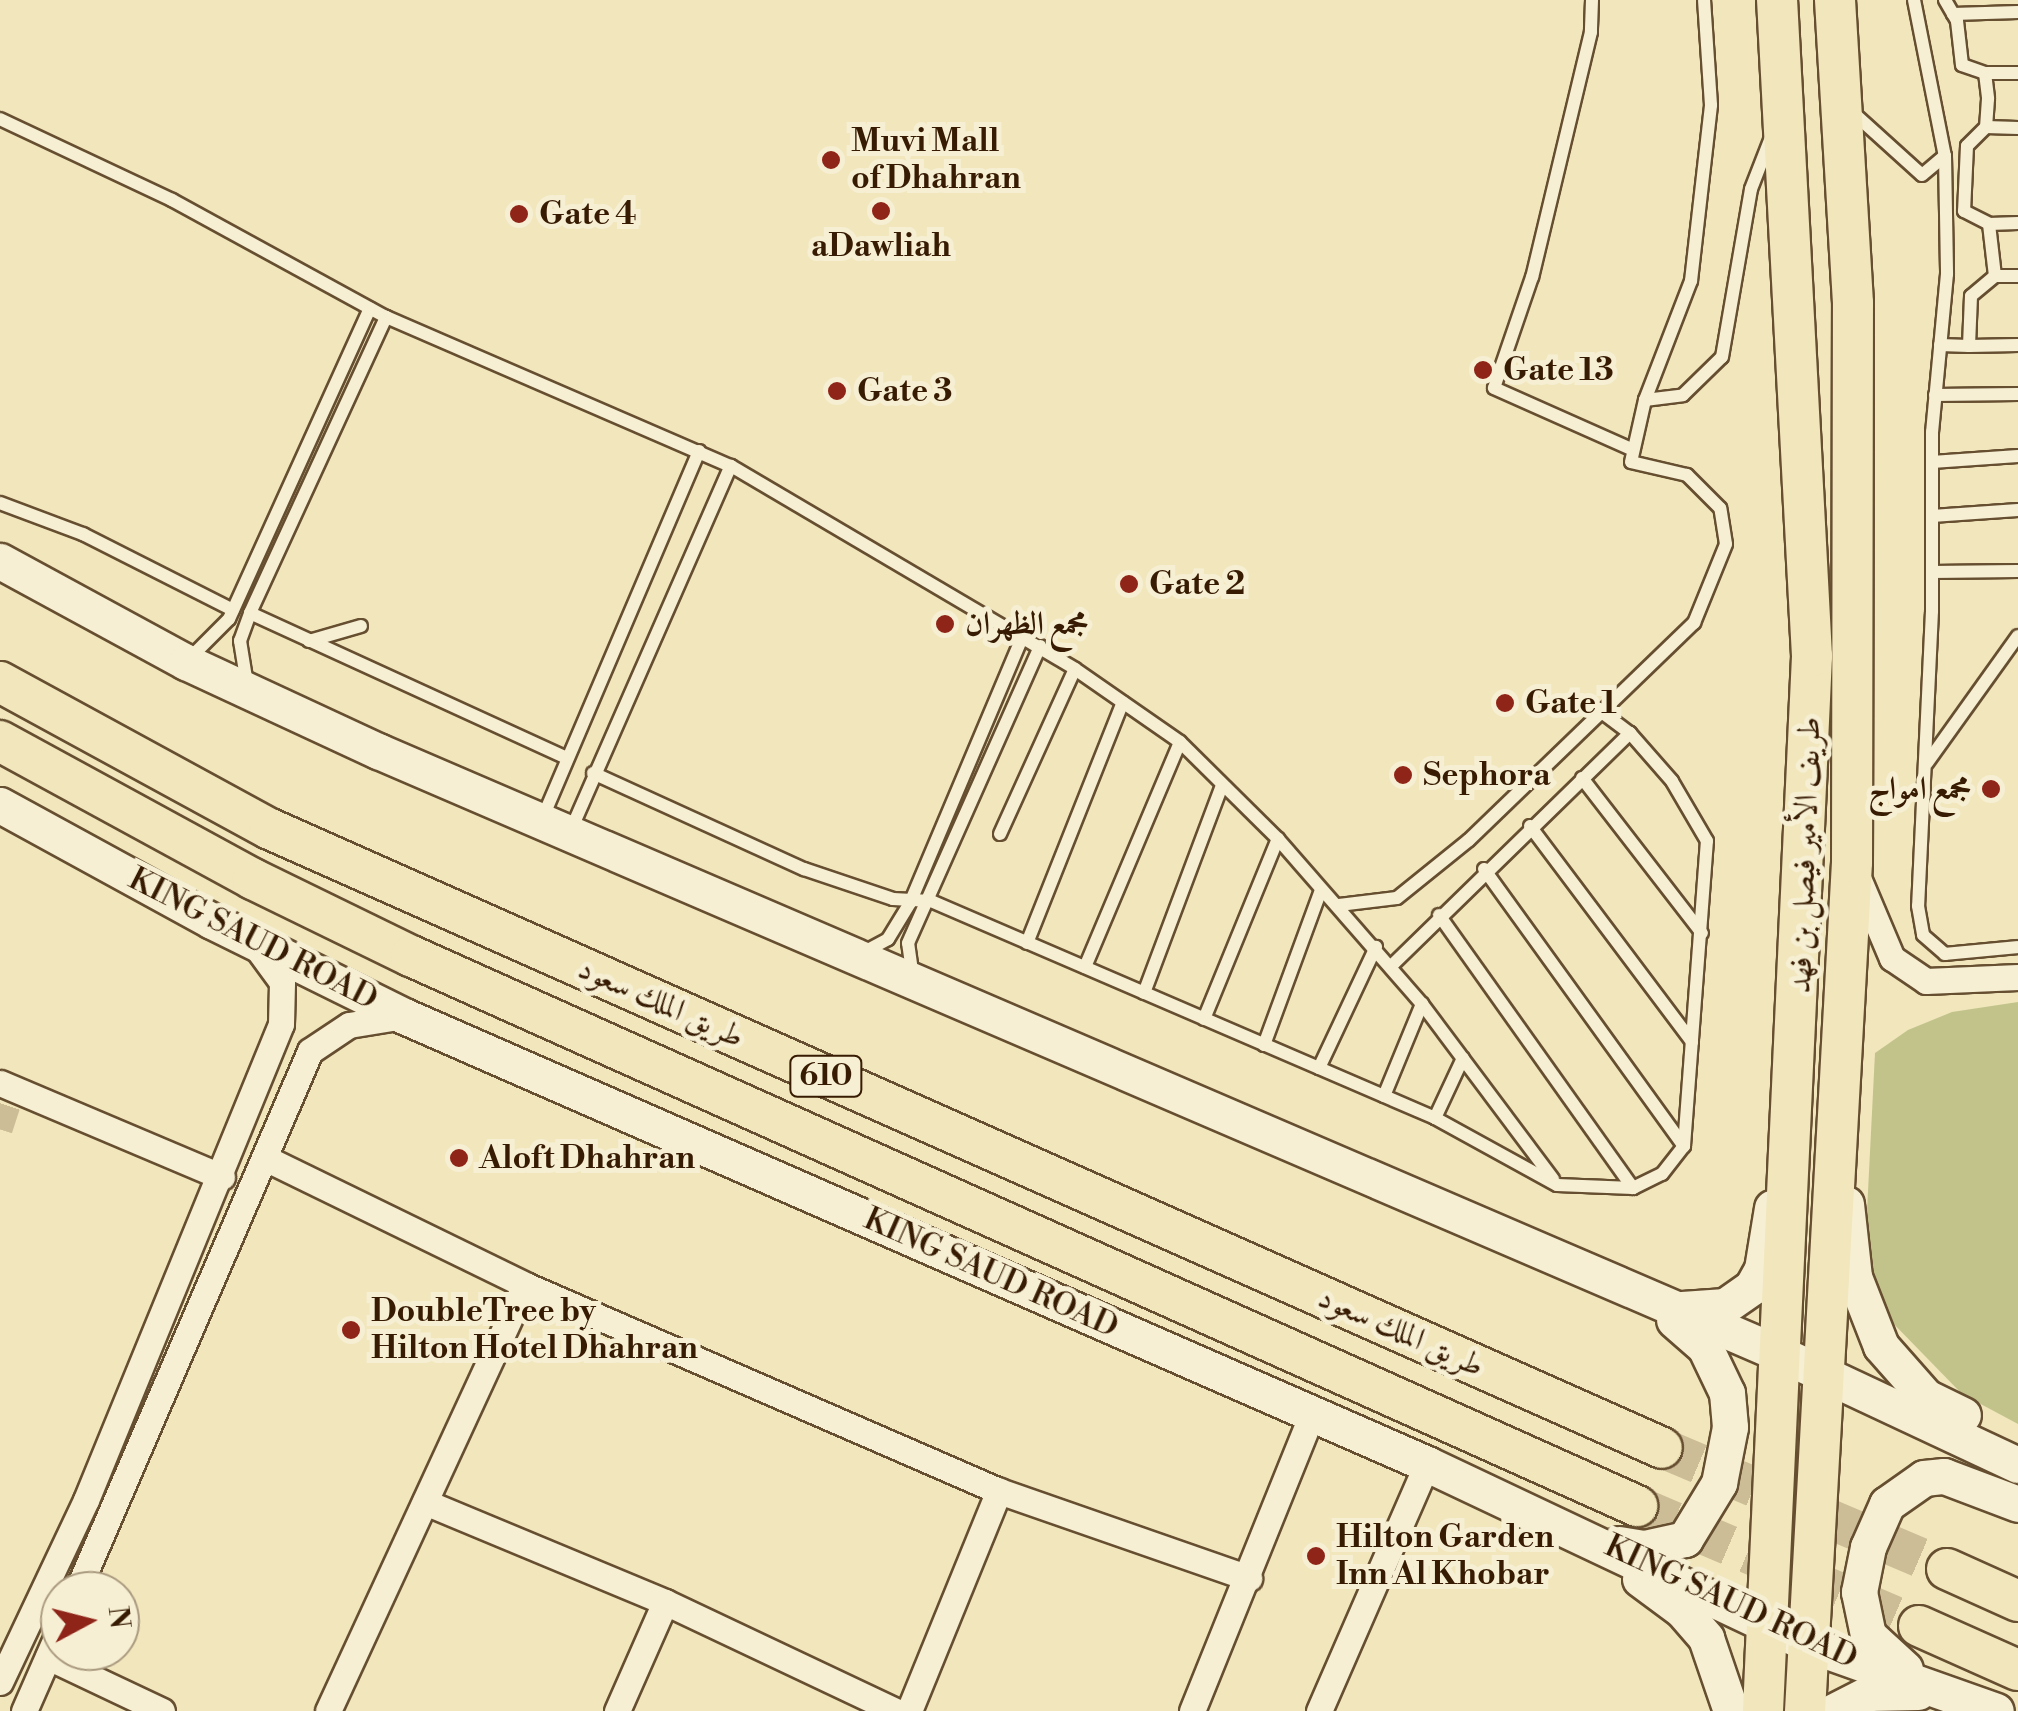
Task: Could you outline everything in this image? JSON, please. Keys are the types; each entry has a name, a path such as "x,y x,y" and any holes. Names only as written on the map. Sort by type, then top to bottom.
{"main road":[{"name":"طريف الأمير فيصل بن فهد","path":"1763,1711 1783,1355 1812,656 1777,0"},
{"name":"طريف الأمير فيصل بن فهد","path":"1804,1711 1828,1380 1852,862 1853,303 1834,0"},
{"path":"0,561 186,662 248,691 850,959 1619,1289 1783,1355 1828,1380 2018,1465"},
{"name":"طريق الملك سعود","path":"0,682 270,829 1662,1448"},
{"name":"طريق الملك سعود","path":"0,741 254,880 412,956 1637,1506"},
{"name":"KING SAUD ROAD","path":"0,804 246,938 404,1016 1427,1464 1768,1621 1810,1646 1994,1710"},
{"path":"1663,1306 1725,1306 1752,1287 1762,1269 1797,1050"},
{"path":"1840,1154 1854,1277 1881,1346 1926,1397 2018,1441"},
{"path":"1594,1539 1644,1548 1685,1539 1719,1483 1730,1428 1727,1393 1705,1347 1688,1328 1619,1289"},
{"path":"1994,1710 1880,1652 1862,1614 1862,1570 1887,1504 1924,1478 1965,1481 2018,1504"},
{"path":"1529,1510 1682,1610 1706,1638 1731,1711"},
{"path":"1947,1569 2018,1601"},
{"path":"1919,1626 2018,1670"},
{"path":"1834,1711 1869,1693 1947,1694"}],"street":[{"path":"1852,862 1892,958 1926,980 2018,977"},
{"path":"0,1682 86,1500 222,1177 281,1024 282,982 246,938"},
{"path":"85,1571 267,1159 310,1051 349,1025 404,1016"},
{"path":"0,1083 222,1177"},
{"path":"267,1159 525,1286 999,1491 1249,1578"},
{"path":"328,1711 525,1286"},
{"path":"1192,1711 1249,1578 1312,1414"},
{"path":"1319,1711 1427,1464"},
{"path":"909,1711 999,1491"},
{"path":"425,1502 665,1602 896,1711"},
{"path":"617,1711 665,1602"},
{"path":"24,1711 41,1671"},
{"path":"79,1671 162,1711"}],"lane":[{"path":"1592,0 1590,32 1532,277 1494,388 1633,450"},
{"path":"1339,904 1397,898 1469,840 1694,623 1726,544 1720,508 1687,474 1631,462 1645,400 1691,281 1711,105 1704,0"},
{"path":"1914,0 1946,156 1918,906 1923,935 1945,954 2018,947"},
{"path":"1945,0 1952,14 1962,66 1985,73 2018,73"},
{"path":"1952,14 2018,12"},
{"path":"1985,73 1986,128"},
{"path":"1840,100 1922,175 1946,156"},
{"path":"1645,400 1683,395 1722,357 1751,189 1762,148 1784,114"},
{"path":"0,119 172,200 386,317 731,466 1075,669 1180,742 1339,904 1422,1004 1557,1185"},
{"path":"2018,128 1986,128 1967,146 1964,211 1989,224 2018,223"},
{"path":"1989,224 1995,276"},
{"path":"1969,346 1971,296 1995,276 2018,276"},
{"path":"186,662 219,636 233,610 370,308"},
{"path":"248,691 240,641 250,613 386,317"},
{"path":"1940,345 2018,345"},
{"path":"1935,395 2018,394"},
{"path":"555,827 568,758 699,451"},
{"path":"1932,462 2018,456"},
{"path":"555,827 594,773 731,466"},
{"path":"0,503 83,534 233,610"},
{"path":"1932,516 2018,510"},
{"path":"1932,572 2018,571"},
{"path":"250,613 568,758"},
{"path":"309,641 361,626"},
{"path":"1925,764 2018,636"},
{"path":"850,959 888,940 910,904 1022,638"},
{"path":"914,985 908,943 930,901 1040,646"},
{"path":"1000,834 1075,669"},
{"path":"1027,942 1123,702"},
{"path":"594,773 804,869 910,904 930,901 1027,942 1435,1118 1557,1185 1633,1188 1662,1174 1684,1146 1707,841 1672,781 1630,732 1602,713"},
{"path":"1391,966 1484,868 1630,732"},
{"path":"1085,968 1180,742"},
{"path":"1582,778 1702,933"},
{"path":"1144,993 1222,785"},
{"path":"1530,826 1692,1042"},
{"path":"1204,1019 1278,839"},
{"path":"1484,868 1684,1146"},
{"path":"1264,1045 1322,890"},
{"path":"1439,915 1633,1188"},
{"path":"1319,1068 1376,947"},
{"path":"1384,1096 1422,1004"},
{"path":"1435,1118 1463,1058"}],"green space":[{"path":"2018,1002 2018,1424 1962,1394 1885,1315 1865,1251 1875,1053 1908,1030 1952,1012"}],"tunnel":[{"path":"0,1129 13,1089"},
{"path":"1662,1448 1947,1569"},
{"path":"1637,1506 1919,1626"}],"place":[{"name":"Muvi Mall of Dhahran","path":"831,160"},
{"name":"aDawliah","path":"881,211"},
{"name":"Gate 4","path":"519,214"},
{"name":"Gate 13","path":"1483,370"},
{"name":"Gate 3","path":"837,391"},
{"name":"Gate 2","path":"1129,584"},
{"name":"مجمع الظهران","path":"945,624"},
{"name":"Gate 1","path":"1505,703"},
{"name":"Sephora","path":"1403,775"},
{"name":"مجمع امواج","path":"1991,789"},
{"name":"Aloft Dhahran","path":"459,1158"},
{"name":"DoubleTree by Hilton Hotel Dhahran","path":"351,1330"},
{"name":"Hilton Garden Inn Al Khobar","path":"1316,1556"}]}
